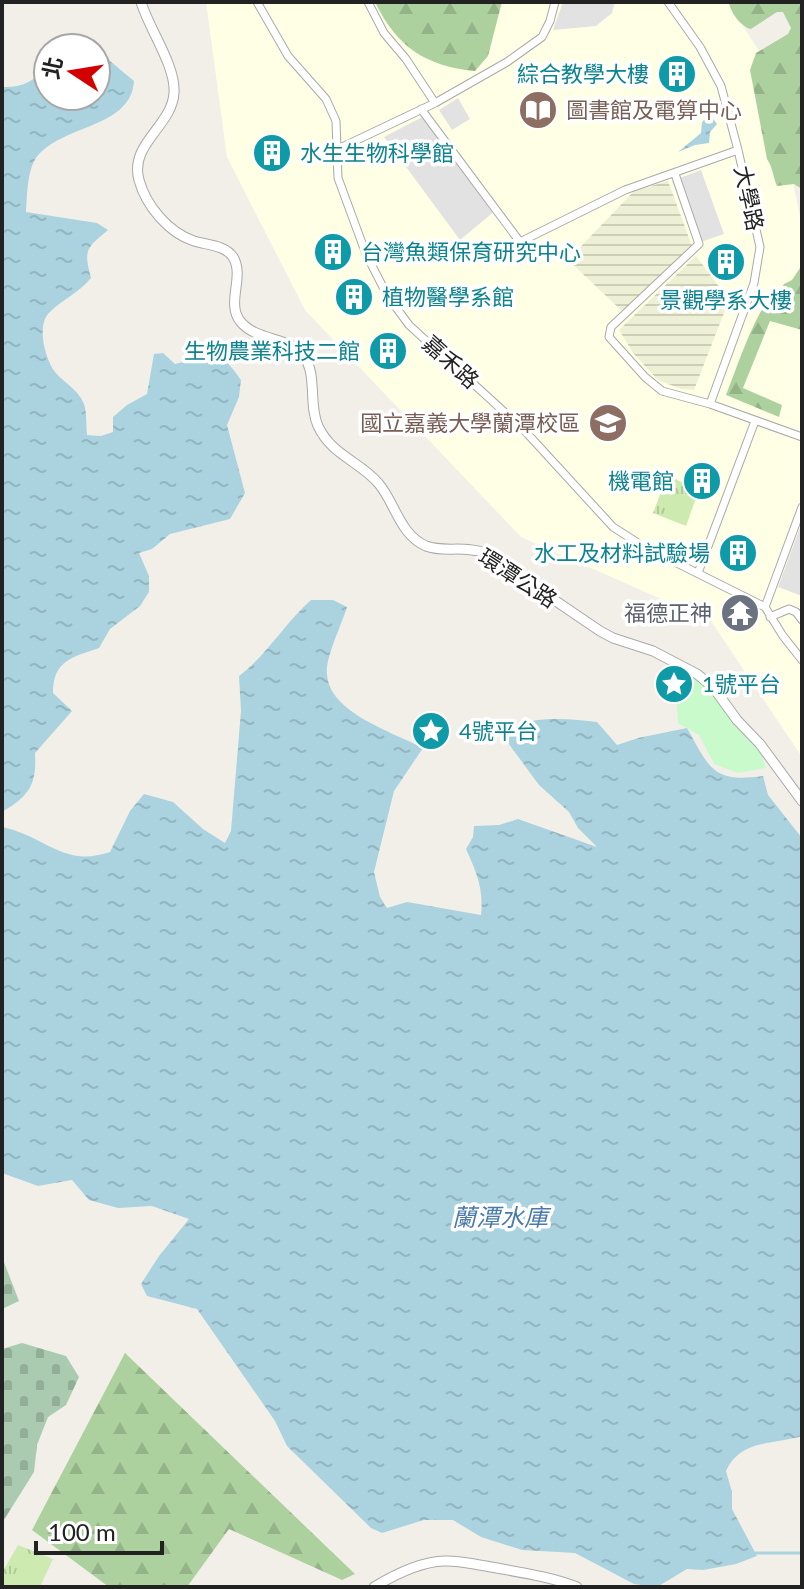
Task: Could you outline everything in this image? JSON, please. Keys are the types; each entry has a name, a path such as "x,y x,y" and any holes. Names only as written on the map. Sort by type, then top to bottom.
{"street":[{"name":"環潭公路","path":"141,2 174,81 174,96 163,120 141,152 139,182 171,230 193,241 226,250 232,256 238,269 235,311 240,321 250,330 300,350 307,359 316,421 331,446 377,481 403,527 413,538 439,549 470,548 485,553 600,631 653,651 697,674 713,687 802,801"},
{"name":"嘉禾路","path":"257,2 288,56 326,99 336,121 338,178 366,254 387,295 409,325 540,445 613,527 641,545 765,607"},
{"path":"368,2 384,33 406,59 435,103"},
{"path":"338,149 435,103 507,62 542,37 555,2"},
{"name":"大學路","path":"668,2 700,47 721,86 760,247 754,283 710,404"},
{"path":"421,109 520,242 625,190 738,150"},
{"path":"675,174 699,244 611,327 609,337 662,391 710,404 802,437"},
{"path":"698,573 755,421"},
{"path":"802,507 765,607 802,660"},
{"path":"770,617 789,609 802,620"},
{"path":"374,1587 414,1568 441,1561 519,1572 577,1587"}],"shaded area":[{"name":"國立嘉義大學蘭潭校區","path":"206,2 728,2 769,67 802,226 802,757 711,621 521,537 305,310 227,157"},
{"path":"563,2 615,2 612,13 596,26 553,30"},
{"path":"458,98 470,119 452,130 439,110"},
{"path":"426,115 496,210 460,240 384,137"},
{"path":"701,170 724,234 695,244 672,181"},
{"path":"668,181 692,246 622,311 568,260 634,191"},
{"path":"696,256 729,300 694,390 681,389 658,380 633,353 619,330"},
{"path":"802,522 802,596 778,587"}],"green space":[{"path":"375,2 502,2 488,56 475,71 441,64 414,52 393,31"},
{"path":"729,2 802,2 802,189 794,184 777,186 767,159 750,70 756,53 788,34 791,28 783,12 777,12 751,29 747,28 731,10"},
{"path":"802,265 802,330 770,321 743,388 782,405 779,417 726,395 760,313"},
{"path":"669,471 674,473 677,480 689,485 695,482 701,484 686,526 653,513"},
{"path":"687,671 709,689 732,722 760,750 766,768 738,773 714,764 699,735 678,723 676,689"},
{"path":"2,1257 19,1301 2,1309"},
{"path":"22,1343 66,1356 79,1377 66,1405 48,1417 37,1445 34,1472 2,1523 2,1349"},
{"path":"125,1353 355,1574 342,1580 229,1529 187,1587 109,1587 32,1530"},
{"path":"18,1545 53,1559 40,1587 2,1587 2,1573"}],"water":[{"path":"112,63 134,81 130,97 121,108 47,147 33,163 29,177 26,212 97,223 108,230 88,251 91,278 48,314 43,327 48,359 55,372 75,390 84,404 87,435 101,436 113,432 113,417 147,394 154,354 163,353 175,364 187,361 193,348 208,350 232,367 241,380 239,397 227,425 245,493 230,519 170,534 152,549 139,553 149,576 149,592 140,606 110,629 99,648 73,657 61,667 53,693 72,711 35,753 33,782 25,795 2,812 2,87 32,80 32,112 112,112"},
{"path":"712,117 717,124 710,132 709,143 678,152 701,133 702,122"},
{"name":"蘭潭水庫","path":"311,600 333,600 347,607 327,667 330,688 339,700 364,720 423,748 394,791 374,872 380,897 387,908 407,902 481,915 480,888 466,849 473,837 474,826 499,825 518,819 597,847 578,828 569,812 539,785 500,732 534,720 597,722 617,745 687,728 715,770 733,777 763,776 768,795 802,838 802,1436 749,1448 732,1461 726,1471 732,1492 732,1509 757,1556 736,1564 703,1570 687,1569 657,1587 634,1584 575,1553 522,1550 481,1537 453,1520 424,1520 382,1533 371,1528 287,1446 275,1421 197,1309 147,1296 141,1284 189,1219 152,1206 118,1208 89,1200 72,1180 38,1186 2,1173 2,827 67,853 94,856 110,852 130,811 144,794 173,802 203,829 225,843 231,831 241,711 239,676"}],"waterway":[{"path":"755,1553 802,1553"}],"place":[{"name":"綜合教學大樓","path":"677,74"},
{"name":"圖書館及電算中心","path":"538,110"},
{"name":"水生生物科學館","path":"272,153"},
{"name":"台灣魚類保育研究中心","path":"333,252"},
{"name":"景觀學系大樓","path":"726,262"},
{"name":"植物醫學系館","path":"354,297"},
{"name":"生物農業科技二館","path":"388,351"},
{"name":"國立嘉義大學蘭潭校區","path":"608,423"},
{"name":"機電館","path":"702,481"},
{"name":"水工及材料試驗場","path":"738,553"},
{"name":"福德正神","path":"740,613"},
{"name":"1號平台","path":"674,684"},
{"name":"4號平台","path":"431,731"}]}
